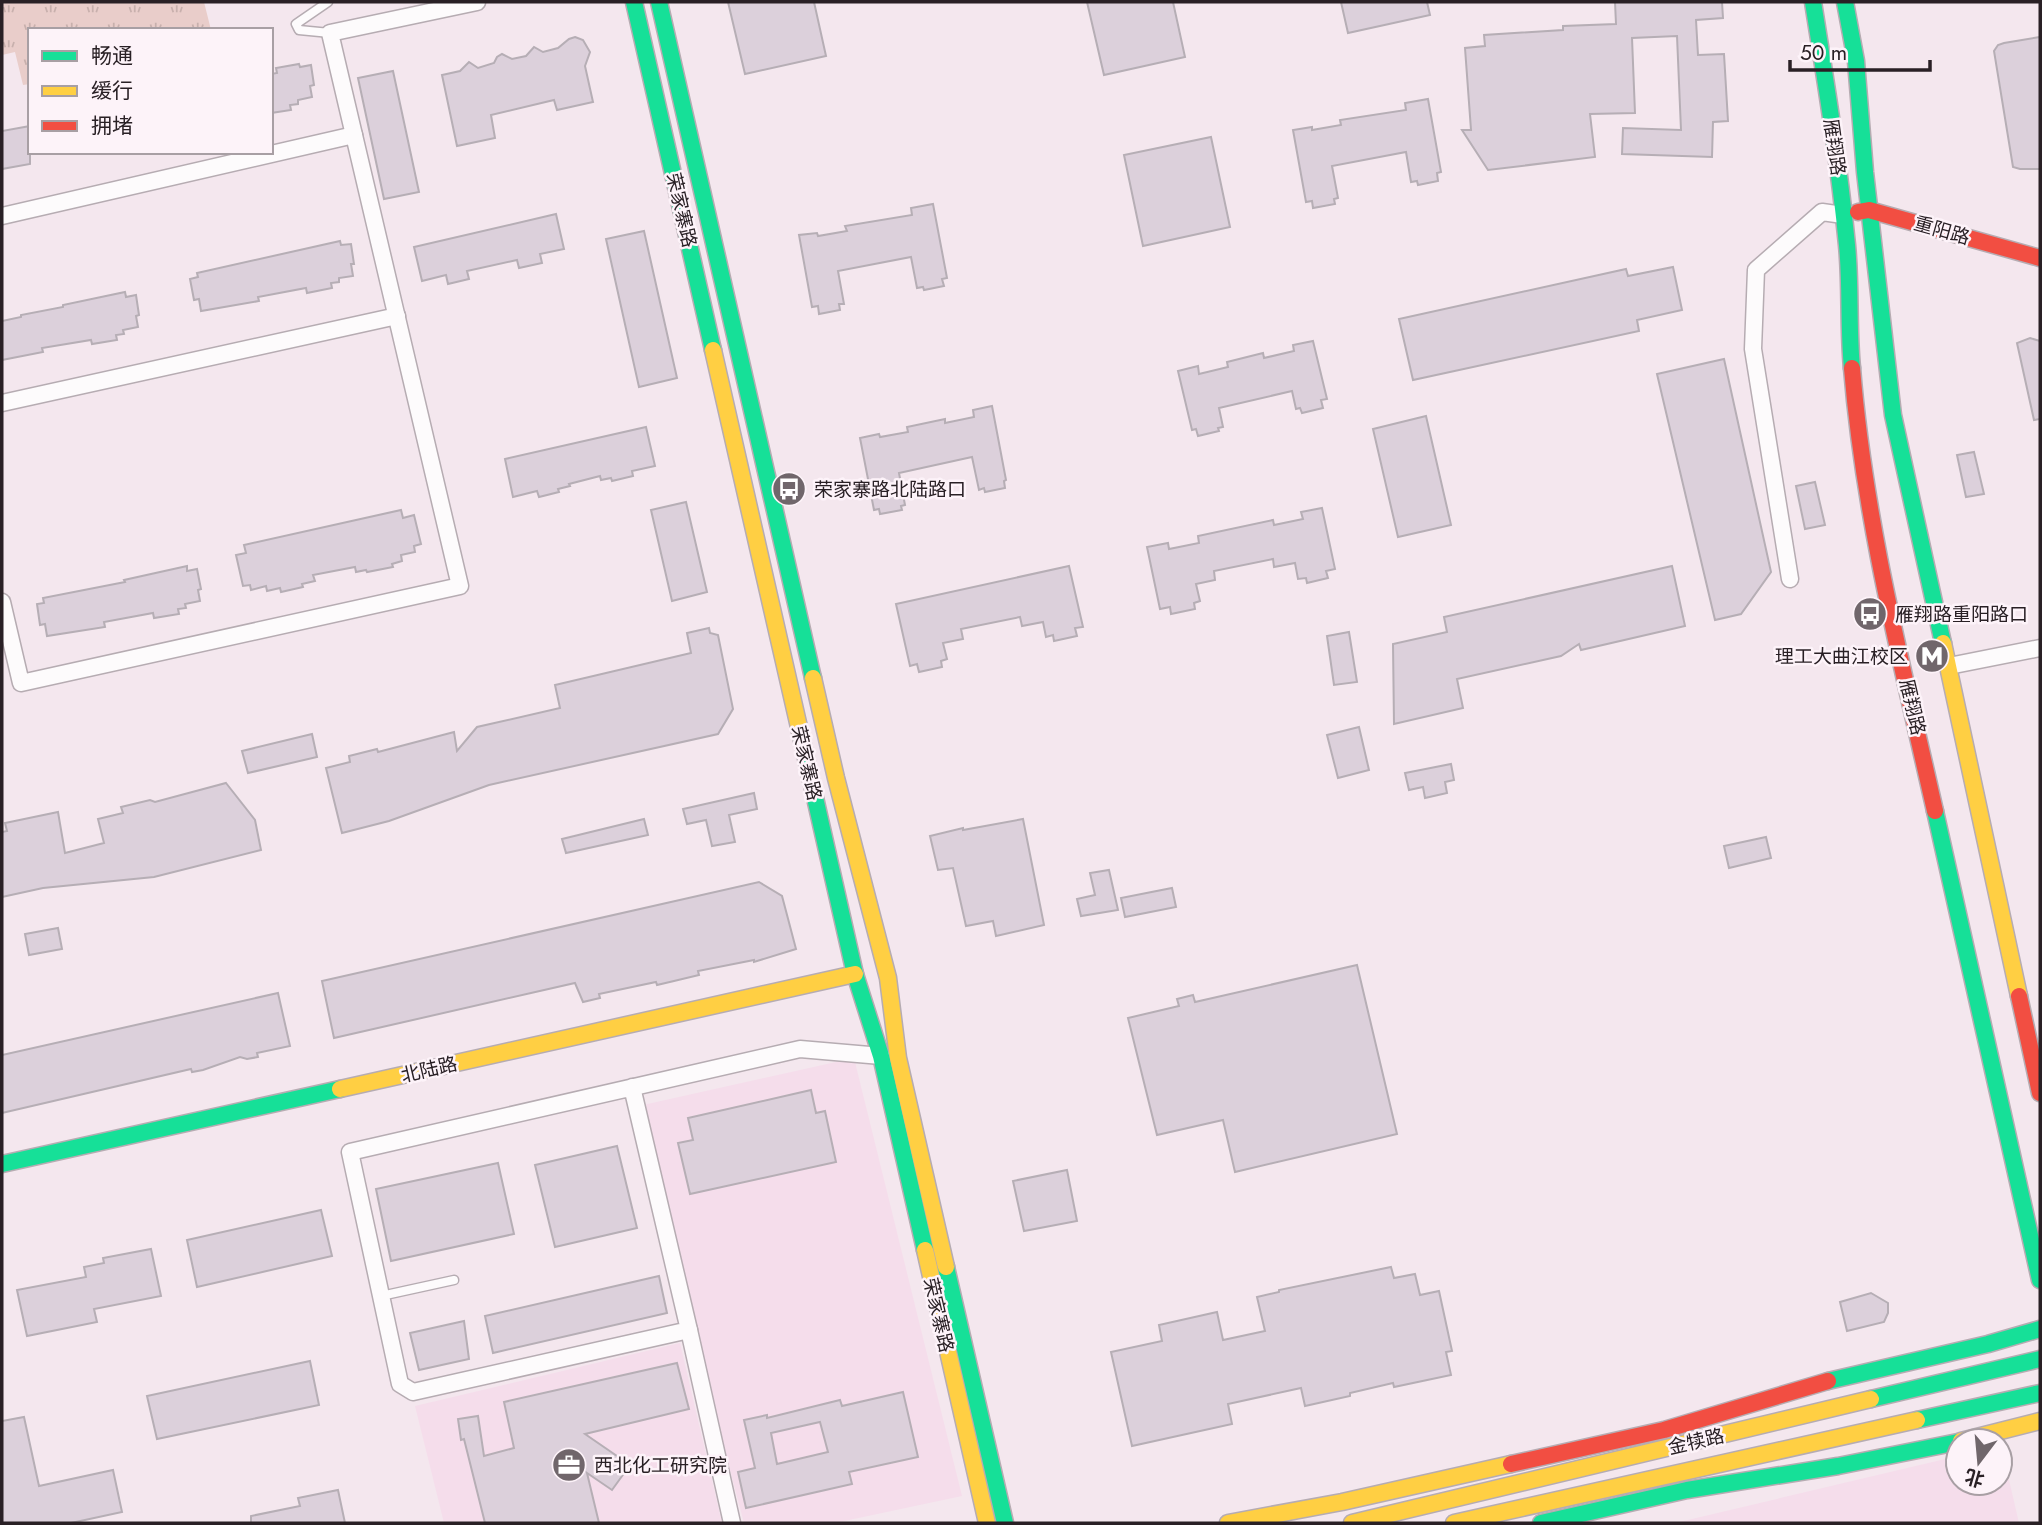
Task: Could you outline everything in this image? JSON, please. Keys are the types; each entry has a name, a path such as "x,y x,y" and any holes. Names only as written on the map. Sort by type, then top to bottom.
{"street":[{"path":"2,602 21,683 460,586 330,33 477,2"},
{"name":"荣家寨路","path":"634,2 855,974 881,1056 987,1523"},
{"name":"荣家寨路","path":"659,2 836,778 888,978 898,1058 1005,1523"},
{"name":"雁翔路","path":"1813,2 1843,215 1855,408 1870,510 1884,585 2040,1280"},
{"name":"雁翔路","path":"1845,2 1856,61 1869,209 1893,415 2040,1093"},
{"path":"273,154 354,135"},
{"path":"2,216 271,154"},
{"name":"重阳路","path":"1843,215 1869,209 2040,258"},
{"path":"1790,579 1753,349 1756,270 1822,212 1843,215"},
{"path":"2,403 397,316"},
{"path":"1949,666 2040,648"},
{"name":"北陆路","path":"2,1164 855,974"},
{"path":"689,1330 413,1392 400,1384 349,1152 800,1049 881,1056"},
{"path":"632,1087 732,1523"},
{"path":"1228,1523 1342,1502 1664,1430 1840,1378 1988,1344 2040,1329"},
{"name":"金犊路","path":"1352,1523 2040,1359"},
{"name":"金犊路","path":"1454,1523 2040,1393"},
{"path":"2014,1427 2040,1421"},
{"path":"1541,1523 1687,1490 1864,1461 1944,1444"}],"lane":[{"path":"328,2 296,24 299,30 330,33"},
{"path":"381,1296 454,1280"}],"shaded area":[{"path":"854,1058 962,1496 835,1523 744,1523 634,1107"},
{"name":"西北化工研究院","path":"680,1343 722,1523 444,1523 415,1406"},
{"path":"1944,1459 1944,1497 2013,1497 2019,1523 1675,1523"}],"green space":[{"path":"2,2 204,2 210,28 28,28 28,84 23,85 15,52 2,55"}],"building":[{"path":"728,2 814,2 826,56 745,74"},
{"path":"1087,2 1173,2 1185,57 1104,75"},
{"path":"1341,2 1427,2 1430,15 1348,33"},
{"path":"1615,2 1722,2 1723,18 1696,20 1698,55 1724,54 1728,121 1713,122 1712,157 1622,154 1623,128 1681,130 1677,36 1632,38 1635,113 1590,114 1595,157 1488,170 1462,130 1471,130 1465,48 1485,46 1484,35 1563,30 1563,26 1616,24"},
{"path":"575,37 583,40 590,52 585,66 593,102 557,110 554,100 491,115 495,138 457,146 442,75 460,71 469,62 478,68 494,63 502,54 512,59 526,56 534,47 543,52 558,48"},
{"path":"2040,37 2040,169 2020,169 2013,167 1994,51 1998,45 2004,43"},
{"path":"311,65 314,85 310,86 312,97 298,100 298,104 290,105 291,110 273,113 273,74 277,73 276,68"},
{"path":"393,71 419,192 384,199 358,78"},
{"path":"1428,99 1441,172 1437,173 1438,181 1418,185 1417,181 1411,182 1406,152 1332,166 1338,198 1334,199 1335,204 1313,208 1312,201 1306,202 1293,130 1341,125 1340,120 1406,110 1405,103"},
{"path":"28,126 30,164 2,169 2,131"},
{"path":"1211,137 1230,227 1143,246 1124,155"},
{"path":"933,204 947,278 942,279 944,286 924,290 923,287 917,288 911,257 838,271 844,304 839,304 840,310 819,314 818,306 812,307 799,235 817,233 818,236 847,231 845,226 912,215 911,208"},
{"path":"556,214 564,249 540,254 542,263 519,268 517,260 467,271 469,279 448,284 446,275 422,281 414,247"},
{"path":"644,231 677,378 639,387 606,239"},
{"path":"340,241 341,245 351,244 353,276 339,278 339,282 331,283 332,288 307,293 306,288 258,297 259,301 201,311 199,299 194,300 190,279 198,277 197,273"},
{"path":"1673,267 1682,310 1637,320 1639,331 1413,380 1399,319 1626,269 1628,276"},
{"path":"125,292 126,297 136,295 138,327 123,330 124,334 116,335 117,340 92,344 91,340 42,348 43,352 2,360 2,321"},
{"path":"2030,338 2040,341 2040,419 2034,420 2017,343"},
{"path":"1313,341 1327,399 1321,400 1323,408 1302,413 1300,408 1296,409 1292,391 1219,408 1223,427 1218,428 1219,431 1198,436 1196,429 1192,430 1178,371 1198,366 1199,374 1228,367 1227,362 1263,353 1264,358 1294,351 1293,345"},
{"path":"1724,359 1771,572 1741,614 1715,620 1657,374"},
{"path":"992,406 1006,480 1005,488 985,492 984,488 979,490 972,457 899,473 905,505 901,506 902,510 880,514 879,509 874,510 860,438 908,432 907,427 945,419 945,423 974,417 973,410"},
{"path":"1426,416 1451,525 1398,537 1373,429"},
{"path":"646,427 655,466 632,471 633,476 612,481 611,478 601,480 600,476 569,484 570,486 558,489 559,492 539,497 537,491 513,497 505,459"},
{"path":"1974,452 1984,494 1966,497 1957,455"},
{"path":"1815,482 1825,525 1805,529 1796,486"},
{"path":"686,502 707,592 672,601 651,510"},
{"path":"1322,508 1335,569 1326,571 1328,578 1307,583 1306,578 1298,579 1295,563 1274,567 1273,559 1214,571 1215,580 1196,584 1200,601 1194,603 1195,609 1171,614 1170,607 1160,609 1147,547 1168,543 1169,549 1199,543 1198,536 1273,520 1274,525 1303,519 1301,512"},
{"path":"401,510 403,518 414,515 421,544 414,546 415,552 401,555 402,561 392,564 393,567 356,572 355,567 313,575 315,581 281,592 280,588 267,591 266,586 251,590 250,585 243,586 236,555 246,553 244,545"},
{"path":"187,566 187,571 197,569 201,589 198,590 200,601 185,604 186,608 178,609 179,614 154,618 153,613 104,622 105,627 47,636 45,624 40,625 37,604 44,603 43,598 125,582 124,580"},
{"path":"1069,566 1083,627 1075,628 1077,636 1054,641 1053,635 1046,637 1043,622 1022,626 1020,617 961,629 963,639 943,643 947,659 941,661 942,667 919,672 917,664 910,666 896,604"},
{"path":"1672,566 1685,626 1581,650 1579,644 1561,656 1457,679 1463,708 1394,724 1393,644 1447,632 1444,617"},
{"path":"709,628 710,633 718,635 733,709 718,734 489,785 389,821 342,833 326,768 350,762 349,756 377,749 378,752 454,732 457,751 477,727 560,708 555,685 691,653 687,633"},
{"path":"1349,632 1357,682 1334,685 1327,636"},
{"path":"1359,727 1369,770 1338,778 1327,735"},
{"path":"312,734 317,757 248,773 242,751"},
{"path":"1451,764 1454,780 1445,782 1447,793 1425,798 1423,787 1409,790 1405,773"},
{"path":"226,783 255,820 261,850 154,877 43,888 2,897 2,832 7,831 5,823 58,812 65,853 104,843 98,819 123,813 121,807 150,800 155,802"},
{"path":"754,793 757,809 729,815 735,842 712,846 706,820 687,824 683,809"},
{"path":"644,819 648,835 566,853 562,839"},
{"path":"1023,819 1044,925 996,936 993,921 966,926 953,868 938,870 930,836"},
{"path":"1766,837 1771,858 1729,868 1724,846"},
{"path":"1109,870 1118,910 1081,916 1077,899 1095,895 1090,873"},
{"path":"759,882 782,896 796,949 754,962 698,971 699,975 657,985 656,982 599,994 600,998 583,1002 575,983 334,1038 322,981"},
{"path":"1172,888 1176,907 1125,917 1121,898"},
{"path":"58,928 62,949 29,955 25,934"},
{"path":"1357,965 1397,1134 1235,1172 1223,1120 1157,1135 1128,1018 1179,1006 1177,999 1193,995 1195,1002"},
{"path":"278,993 290,1046 257,1053 258,1057 240,1057 203,1070 192,1072 191,1069 2,1113 2,1055"},
{"path":"811,1090 816,1113 825,1111 836,1162 690,1194 678,1143 693,1140 688,1118"},
{"path":"617,1146 637,1228 555,1247 535,1165"},
{"path":"498,1163 514,1234 391,1261 376,1189"},
{"path":"1067,1170 1077,1221 1024,1231 1013,1181"},
{"path":"321,1210 332,1256 197,1287 187,1240"},
{"path":"151,1249 161,1296 94,1309 97,1322 27,1336 17,1290 86,1277 84,1267 104,1263 103,1258"},
{"path":"1391,1267 1394,1278 1415,1274 1420,1295 1439,1291 1452,1351 1446,1352 1451,1375 1394,1387 1393,1383 1305,1406 1301,1388 1228,1404 1232,1424 1132,1446 1111,1352 1162,1341 1159,1325 1217,1312 1223,1340 1265,1331 1257,1297"},
{"path":"659,1276 667,1313 493,1353 485,1316"},
{"path":"1871,1293 1888,1303 1884,1322 1847,1331 1840,1302"},
{"path":"464,1321 469,1359 419,1370 410,1333"},
{"path":"310,1361 319,1405 157,1439 147,1396"},
{"path":"677,1363 689,1409 585,1434 630,1465 612,1490 587,1473 599,1523 485,1523 464,1439 461,1440 458,1419 478,1416 484,1456 514,1448 504,1402"},
{"path":"903,1392 918,1457 849,1472 852,1484 746,1508 738,1472 755,1468 744,1420 767,1415 767,1418 840,1400 842,1406","holes":["820,1422 828,1452 777,1464 771,1433"]},
{"path":"24,1417 39,1486 113,1470 122,1512 71,1523 2,1523 2,1421"},
{"path":"338,1490 345,1523 251,1523 251,1516 300,1506 298,1498"}],"traffic: fast":[{"path":"634,2 713,350"},
{"path":"659,2 813,678"},
{"path":"1813,2 1844,215 1852,368"},
{"path":"1845,2 1856,61 1865,172 1893,415 1943,643"},
{"path":"801,736 855,974 881,1056 925,1250"},
{"path":"1935,811 2040,1280"},
{"path":"2,1164 340,1089"},
{"path":"946,1267 1005,1523"},
{"path":"1828,1381 1988,1344 2040,1329"},
{"path":"1871,1399 2040,1359"},
{"path":"1917,1420 2040,1393"},
{"path":"1541,1523 1687,1490 1838,1466 1944,1445"}],"traffic: slow":[{"path":"713,350 801,736"},
{"path":"1943,643 2019,996"},
{"path":"813,678 888,978 898,1058 946,1267"},
{"path":"340,1089 855,974"},
{"path":"925,1250 987,1523"},
{"path":"1352,1523 1871,1399"},
{"path":"1454,1523 1917,1420"},
{"path":"2014,1428 2040,1421"},
{"path":"1228,1523 1342,1502 1511,1464"}],"traffic: jam":[{"path":"1858,212 1869,210 2040,258"},
{"path":"1852,368 1865,480 1875,536 1935,811"},
{"path":"2019,996 2040,1093"},
{"path":"1511,1464 1664,1430 1828,1381"}],"place":[{"name":"荣家寨路北陆路口","path":"789,489"},
{"name":"雁翔路重阳路口","path":"1870,614"},
{"name":"理工大曲江校区","path":"1932,656"},
{"name":"西北化工研究院","path":"569,1465"}]}
